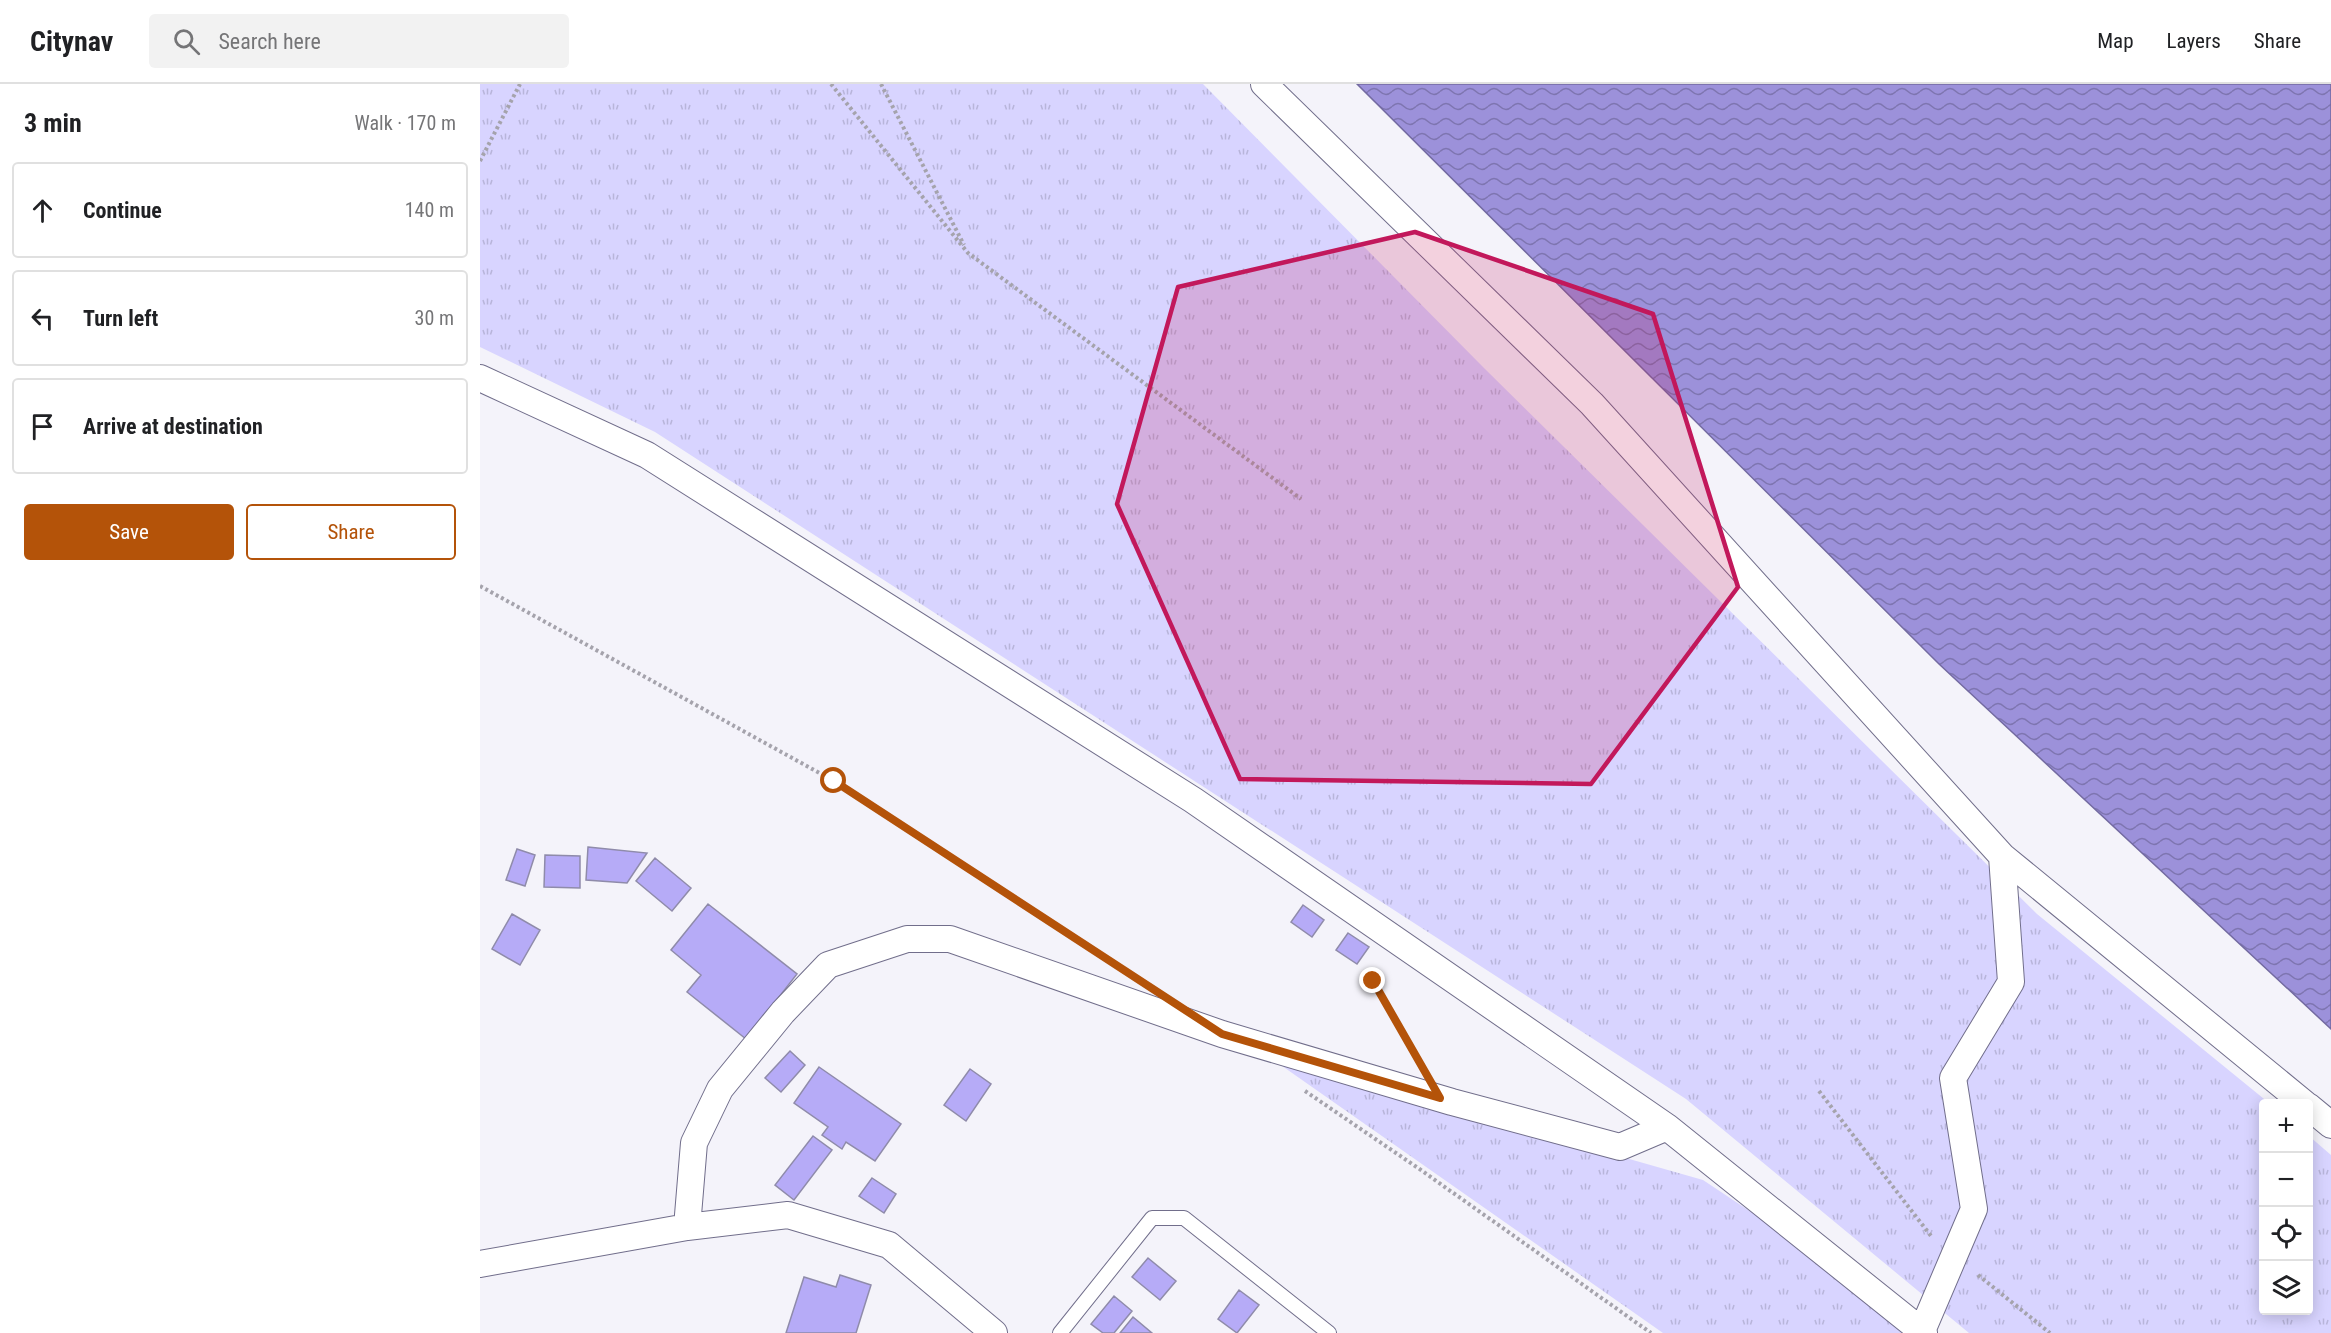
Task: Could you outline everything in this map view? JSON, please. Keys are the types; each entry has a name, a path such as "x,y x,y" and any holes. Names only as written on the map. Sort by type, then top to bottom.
{"street":[{"path":"1263,84 1592,404 2002,856 2299,1099"},
{"path":"480,378 647,455 1194,800 1667,1127 1923,1332 1974,1209 1953,1078 2011,982 2002,856"},
{"path":"687,1227 694,1143 720,1089 783,1012 828,964 907,939 950,939 1222,1034 1440,1098 1620,1147 1667,1127"},
{"path":"2313,1111 2331,1125"},
{"path":"480,1264 687,1227 788,1215 889,1245 994,1333"}],"lane":[{"path":"1061,1333 1152,1218 1184,1218 1329,1333"}],"path":[{"path":"480,161 520,84"},
{"path":"831,84 968,253 1301,499"},
{"path":"881,84 968,253"},
{"path":"480,586 834,781 1113,963"},
{"path":"1373,981 1440,1098"},
{"path":"1301,1088 1418,1167 1651,1333"},
{"path":"1819,1090 1931,1237"},
{"path":"1977,1274 2050,1333"}],"highlighted area":[{"path":"1415,232 1653,314 1738,587 1591,784 1240,779 1117,504 1178,287"}],"green space":[{"path":"480,84 1203,84 1484,368 2037,914 2264,1099 2259,1099 2259,1315 2313,1315 2313,1139 2331,1155 2331,1333 1969,1333 1686,1099 655,432 480,347"},
{"path":"1268,1056 1703,1180 1793,1240 1902,1333 1663,1333"}],"water":[{"path":"1357,84 2331,84 2331,1029 1939,664"}],"building":[{"path":"588,847 647,853 627,883 586,880"},
{"path":"517,849 535,855 525,886 506,880"},
{"path":"545,855 580,856 580,888 544,887"},
{"path":"655,858 691,888 672,911 636,881"},
{"path":"708,904 797,974 746,1039 687,992 701,975 671,950"},
{"path":"1303,905 1324,920 1312,937 1291,922"},
{"path":"512,914 540,930 520,965 492,949"},
{"path":"1348,933 1369,947 1357,964 1336,950"},
{"path":"790,1051 805,1065 781,1092 765,1078"},
{"path":"819,1067 901,1124 875,1161 846,1142 842,1149 822,1135 828,1127 794,1103"},
{"path":"970,1069 991,1084 966,1121 944,1105"},
{"path":"813,1136 832,1150 794,1200 775,1185"},
{"path":"872,1178 896,1194 884,1213 859,1196"},
{"path":"1148,1258 1176,1281 1160,1300 1132,1277"},
{"path":"840,1275 871,1285 856,1333 786,1333 804,1277 836,1287"},
{"path":"1239,1290 1259,1305 1237,1333 1218,1319"},
{"path":"1114,1296 1132,1311 1114,1333 1103,1333 1091,1324"},
{"path":"1133,1317 1152,1333 1120,1333"}],"route":[{"path":"834,781 1222,1034 1440,1098 1373,981"}]}
